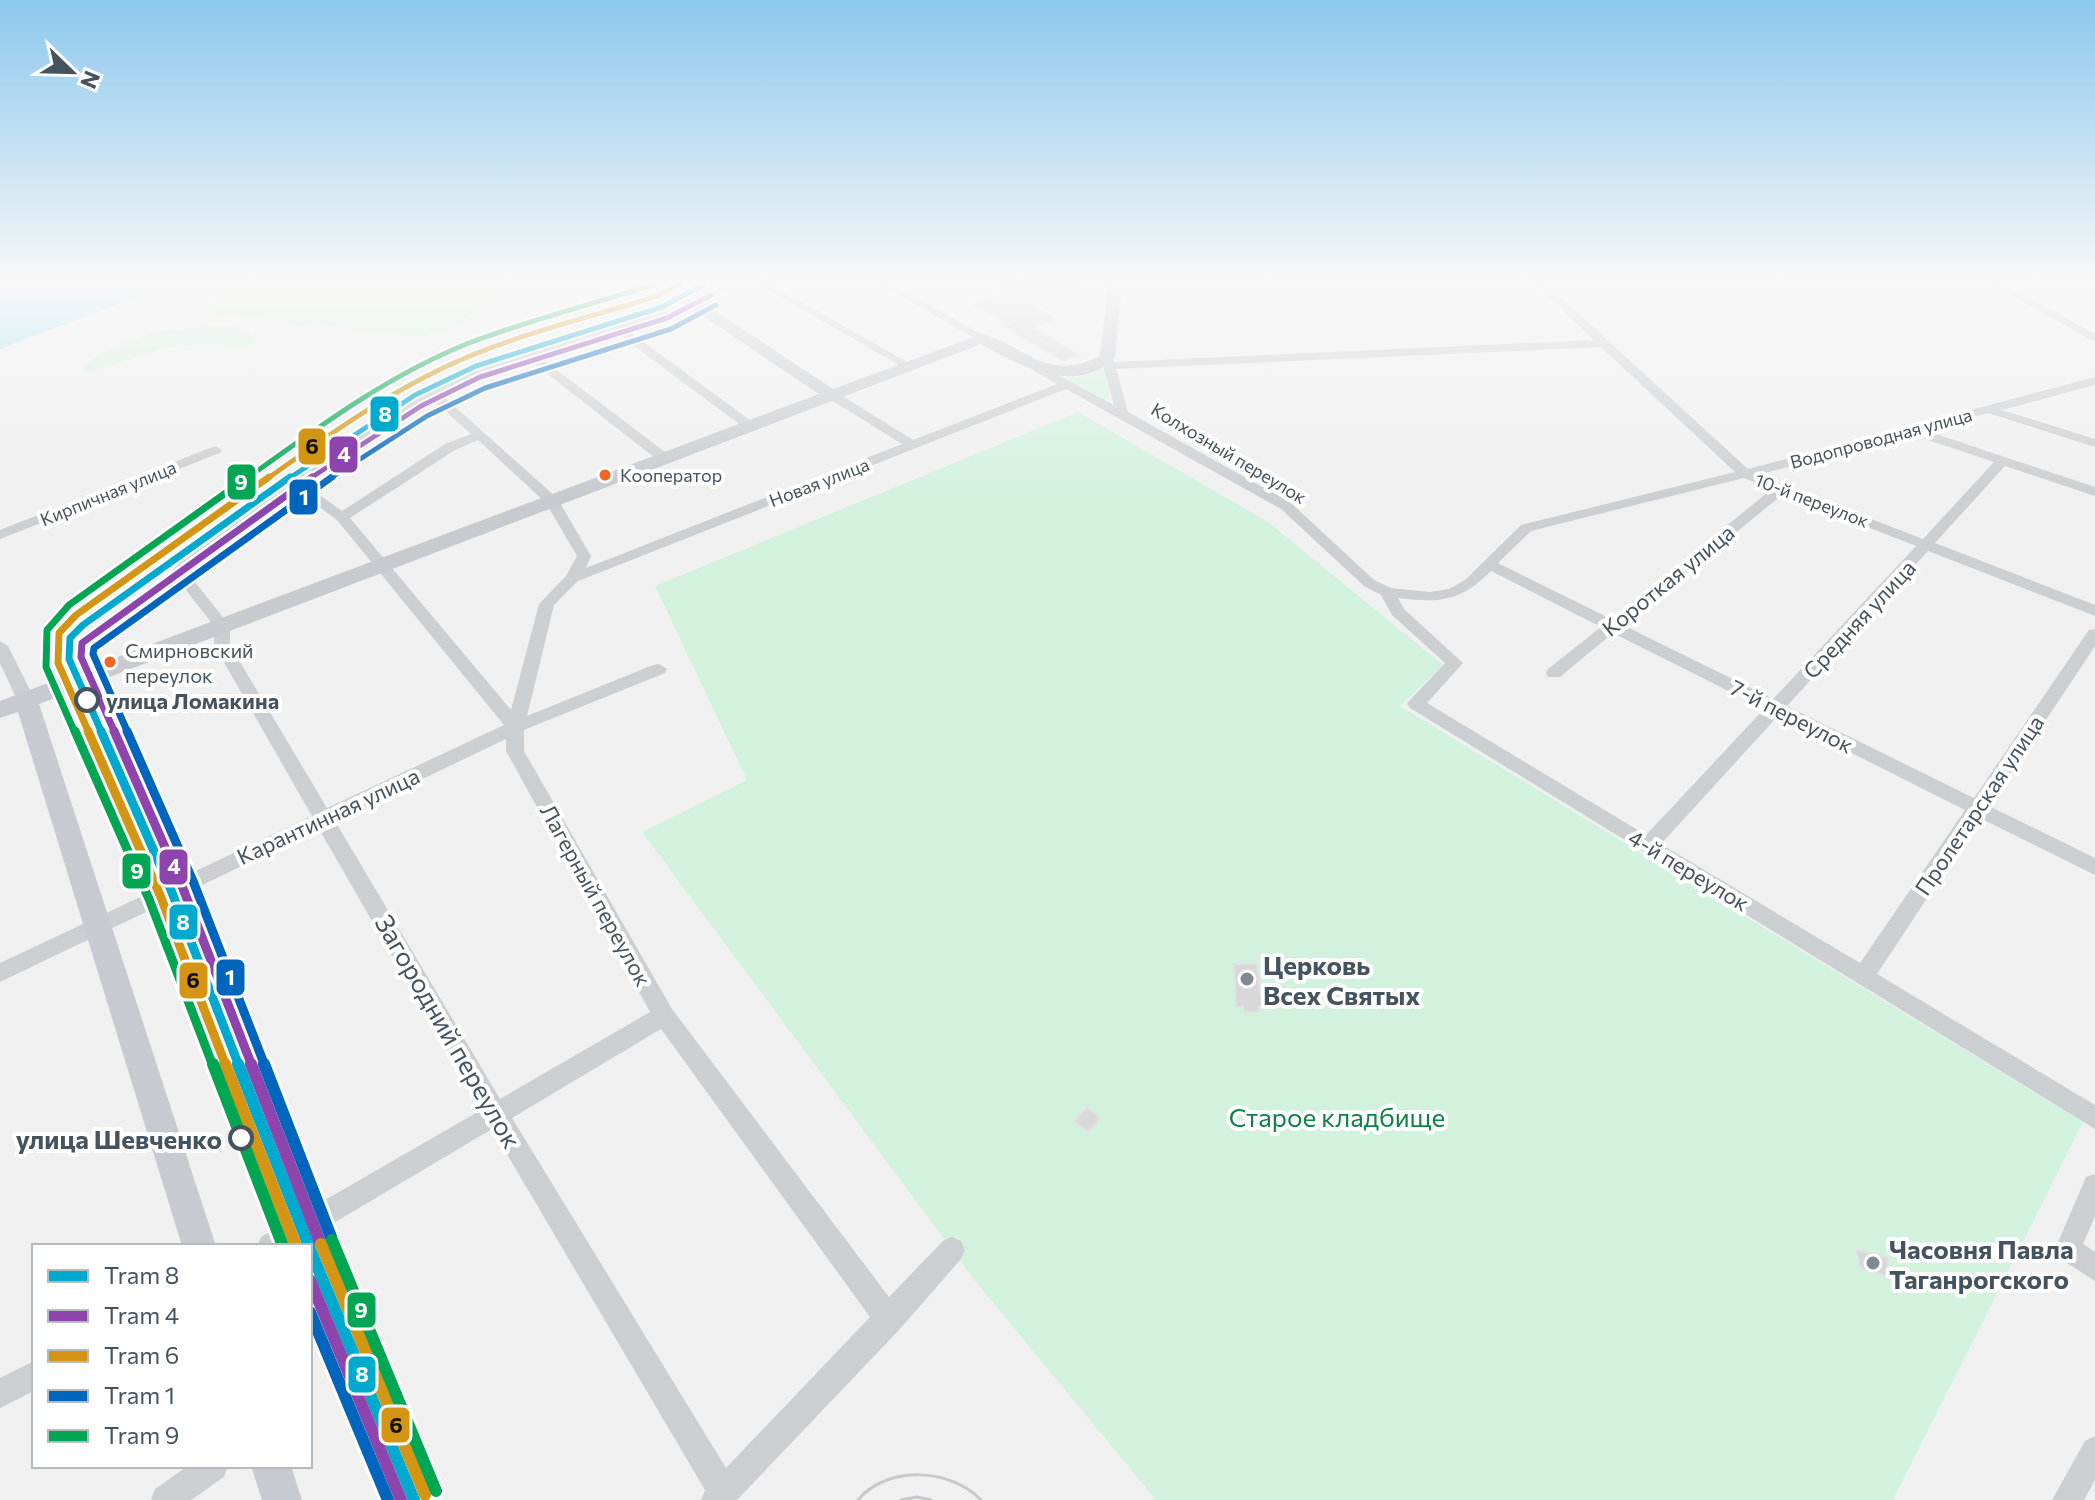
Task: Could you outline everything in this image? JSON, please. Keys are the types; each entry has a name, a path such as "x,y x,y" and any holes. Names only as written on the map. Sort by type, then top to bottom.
{"main road":[{"path":"770,354 832,395"},
{"path":"198,1244 96,926 13,705 940,354"},
{"name":"Колхозный переулок","path":"1011,354 1038,369"},
{"path":"1038,369 1092,367 1108,362 1109,354"},
{"path":"272,1468 282,1500"}],"street":[{"path":"296,484 319,463 416,402 435,395 457,380 538,354"},
{"path":"653,354 750,426"},
{"path":"887,354 908,366"},
{"path":"1122,413 1108,362 1317,354"},
{"name":"10-й переулок","path":"1617,354 1745,474 2095,611"},
{"path":"532,356 664,458"},
{"name":"Колхозный переулок","path":"1038,369 1286,506 1378,588"},
{"name":"Водопроводная улица","path":"1490,565 1526,528 1745,474 2095,381"},
{"name":"Новая улица","path":"573,578 1065,385"},
{"path":"2078,386 2095,391"},
{"path":"435,395 552,501 584,556 573,578 547,604 515,727"},
{"path":"832,395 912,445"},
{"path":"1986,409 2095,443"},
{"path":"1911,430 2095,492"},
{"path":"342,517 450,447 480,435"},
{"name":"Кирпичная улица","path":"0,535 215,450"},
{"name":"Средняя улица","path":"1648,845 2002,462"},
{"name":"Лагерный переулок","path":"296,484 342,517 515,727 515,751 664,1016 889,1320"},
{"name":"Загородний переулок","path":"296,484 235,522 179,571 222,626 222,645 720,1496"},
{"name":"Короткая улица","path":"1554,673 1782,488"},
{"path":"1378,588 1430,597 1453,593 1490,565"},
{"name":"7-й переулок","path":"1490,565 2095,867"},
{"name":"4-й переулок","path":"1378,588 1398,612 1455,663 1416,704 2095,1118"},
{"name":"Пролетарская улица","path":"1863,976 2095,634"},
{"path":"0,646 13,705"},
{"name":"Карантинная улица","path":"0,973 515,727 659,669"},
{"path":"273,1244 664,1016"},
{"path":"2095,1186 2068,1249 2095,1268"},
{"path":"720,1496 952,1250"},
{"path":"0,1394 32,1376"},
{"path":"2067,1500 2095,1451"},
{"path":"166,1500 210,1468"}],"green space":[{"path":"101,354 148,354 87,373 82,370"},
{"path":"1105,370 1109,393 1106,400 1060,378 1082,377"},
{"name":"Старое кладбище","path":"1078,412 1268,522 1443,665 1400,706 2083,1122 1893,1500 1156,1500 976,1282 642,832 747,780 655,586"}],"building":[{"path":"1051,354 1080,355 1063,361"},
{"name":"Церковь Всех Святых","path":"1234,964 1257,964 1266,1008 1259,1007 1259,1012 1244,1012 1243,1007 1236,1007"},
{"path":"1087,1107 1101,1119 1088,1132 1074,1121"},
{"name":"Часовня Павла Таганрогского","path":"1856,1249 1887,1258 1890,1277 1860,1268"}],"tram line":[{"name":"9","path":"282,1244 149,899 46,667 47,630 69,605 317,428 405,373 446,354"},
{"name":"6","path":"295,1244 160,895 58,663 59,633 76,615 324,438 410,384 475,354"},
{"name":"8","path":"308,1244 171,890 69,659 70,638 83,625 331,448 415,395 476,366 514,354"},
{"name":"4","path":"320,1242 182,886 81,657 82,643 338,458 421,406 480,377 553,354"},
{"name":"1","path":"331,1237 193,881 93,654 94,648 344,468 427,416 485,388 592,354"},
{"name":"9","path":"332,1240 436,1491"},
{"name":"6","path":"321,1244 425,1495"},
{"name":"8","path":"312,1254 414,1500"},
{"name":"4","path":"312,1285 401,1500"},
{"name":"1","path":"312,1317 388,1500"},
{"path":"858,1500 885,1481 919,1475 953,1482 981,1500"},
{"path":"901,1500 917,1497 931,1500"}],"place":[{"name":"Кооператор","path":"605,475"},
{"name":"Смирновский переулок","path":"110,662"},
{"name":"улица Ломакина","path":"87,700"},
{"name":"Церковь Всех Святых","path":"1247,979"},
{"name":"улица Шевченко","path":"241,1138"},
{"name":"Часовня Павла Таганрогского","path":"1873,1263"}]}
